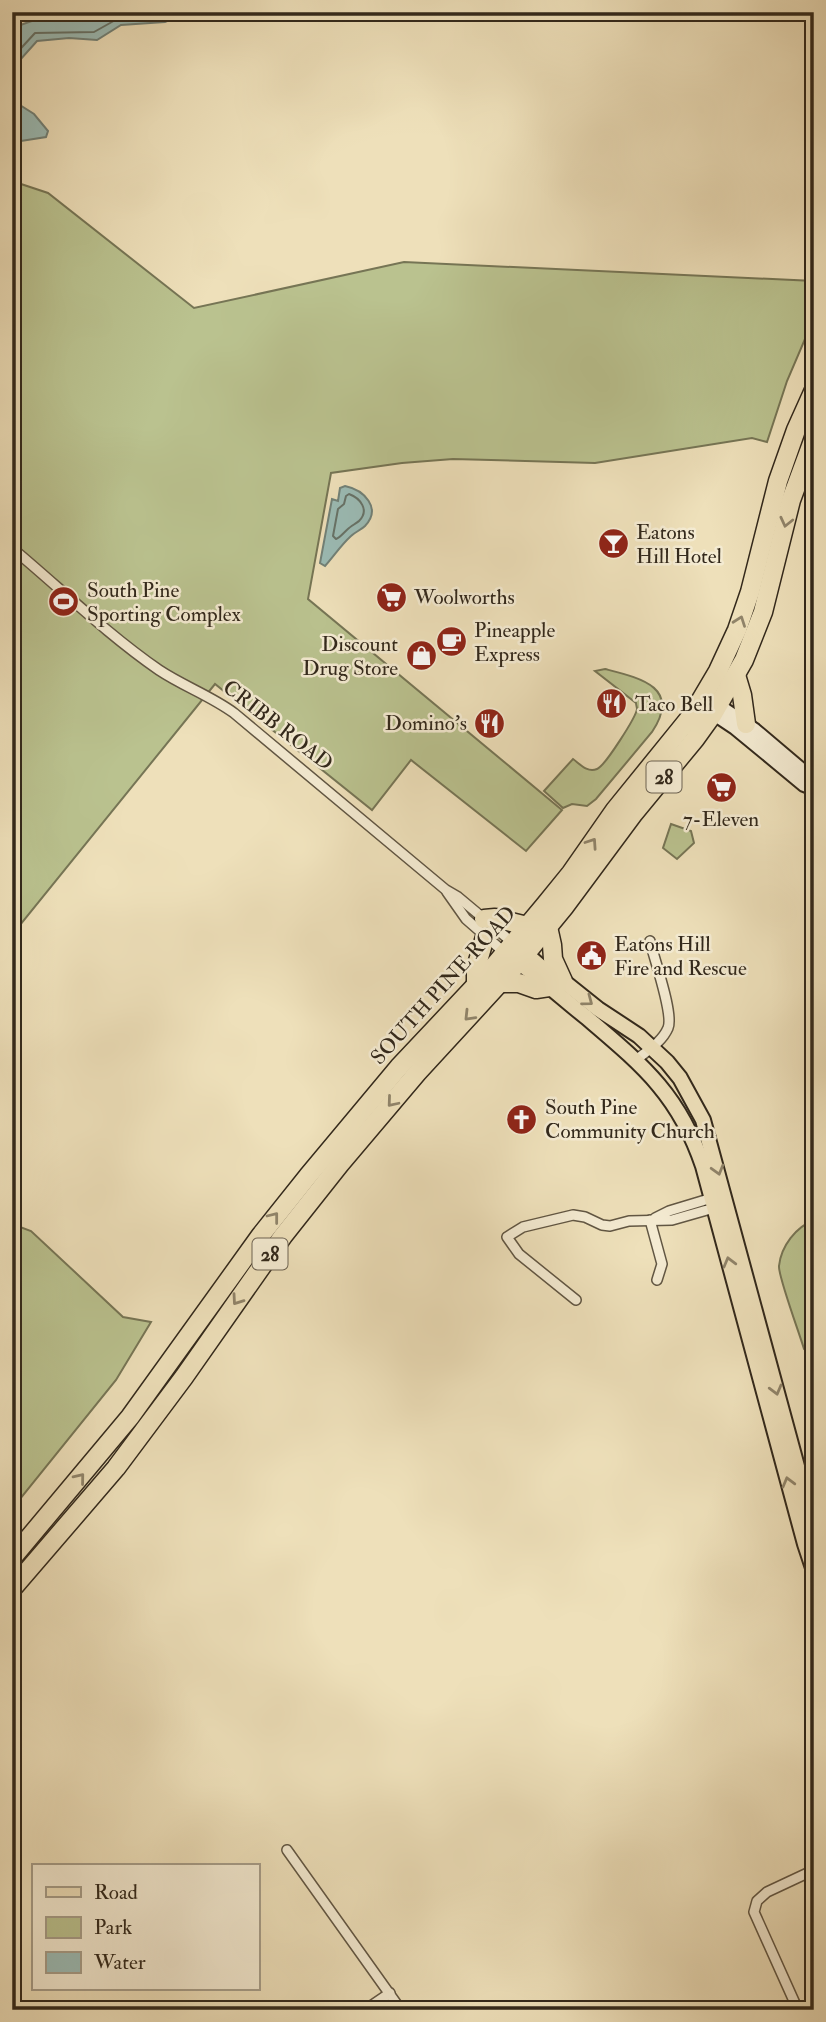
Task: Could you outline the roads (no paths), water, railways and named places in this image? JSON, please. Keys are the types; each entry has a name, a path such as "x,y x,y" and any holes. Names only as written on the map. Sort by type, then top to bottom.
{"highway":[{"name":"SOUTH PINE ROAD","path":"12,1558 130,1417 261,1235 308,1175 399,1067 476,985 548,927 634,813 695,739 753,581 778,481 814,390"},
{"name":"SOUTH PINE ROAD","path":"12,1589 116,1468 283,1236 340,1164 423,1065 501,983 527,926 565,880 615,810 674,738 736,676 763,611 791,500 814,438"},
{"path":"736,676 746,724"},
{"path":"476,985 476,968 484,928 495,918 527,926"},
{"path":"501,983 519,983 536,989 556,984 548,927"}],"main road":[{"path":"516,953 556,984 652,1047 680,1078 703,1120 814,1529"},
{"path":"556,984 661,1086 685,1121 696,1144 814,1571"}],"street":[{"name":"CRIBB ROAD","path":"12,548 154,666 215,699 234,713 446,890 458,897 484,928 516,953"},
{"path":"709,705 746,724 814,780"},
{"path":"709,705 804,785 814,789"},
{"name":"CRIBB ROAD","path":"446,890 460,912 516,953"},
{"path":"636,1060 652,1047 669,1027 669,1012 650,941"},
{"path":"576,1300 519,1254 507,1237 523,1227 573,1215 610,1226 629,1221 672,1220 713,1203"},
{"path":"650,1220 662,1264 657,1280"},
{"path":"287,1850 401,2010"},
{"path":"798,2010 754,1912 757,1901 768,1892 814,1870"},
{"path":"365,2010 390,1993"}],"water":[{"path":"71,12 188,12 165,22 121,25 97,40 69,38 37,41 12,69 12,28 43,17"},
{"path":"12,100 34,114 48,131 46,137 21,141 12,138"},
{"path":"345,486 364,496 372,513 365,526 347,539 325,566 320,563 332,499 338,501 340,488"}],"place":[{"name":"Eatons Hill Hotel","path":"613,544"},
{"name":"Woolworths","path":"391,597"},
{"name":"South Pine Sporting Complex","path":"64,602"},
{"name":"Pineapple Express","path":"451,642"},
{"name":"Discount Drug Store","path":"421,656"},
{"name":"Taco Bell","path":"612,704"},
{"name":"Domino's","path":"490,723"},
{"name":"7-Eleven","path":"721,787"},
{"name":"Eatons Hill Fire and Rescue","path":"591,956"},
{"name":"South Pine Community Church","path":"522,1119"}]}
